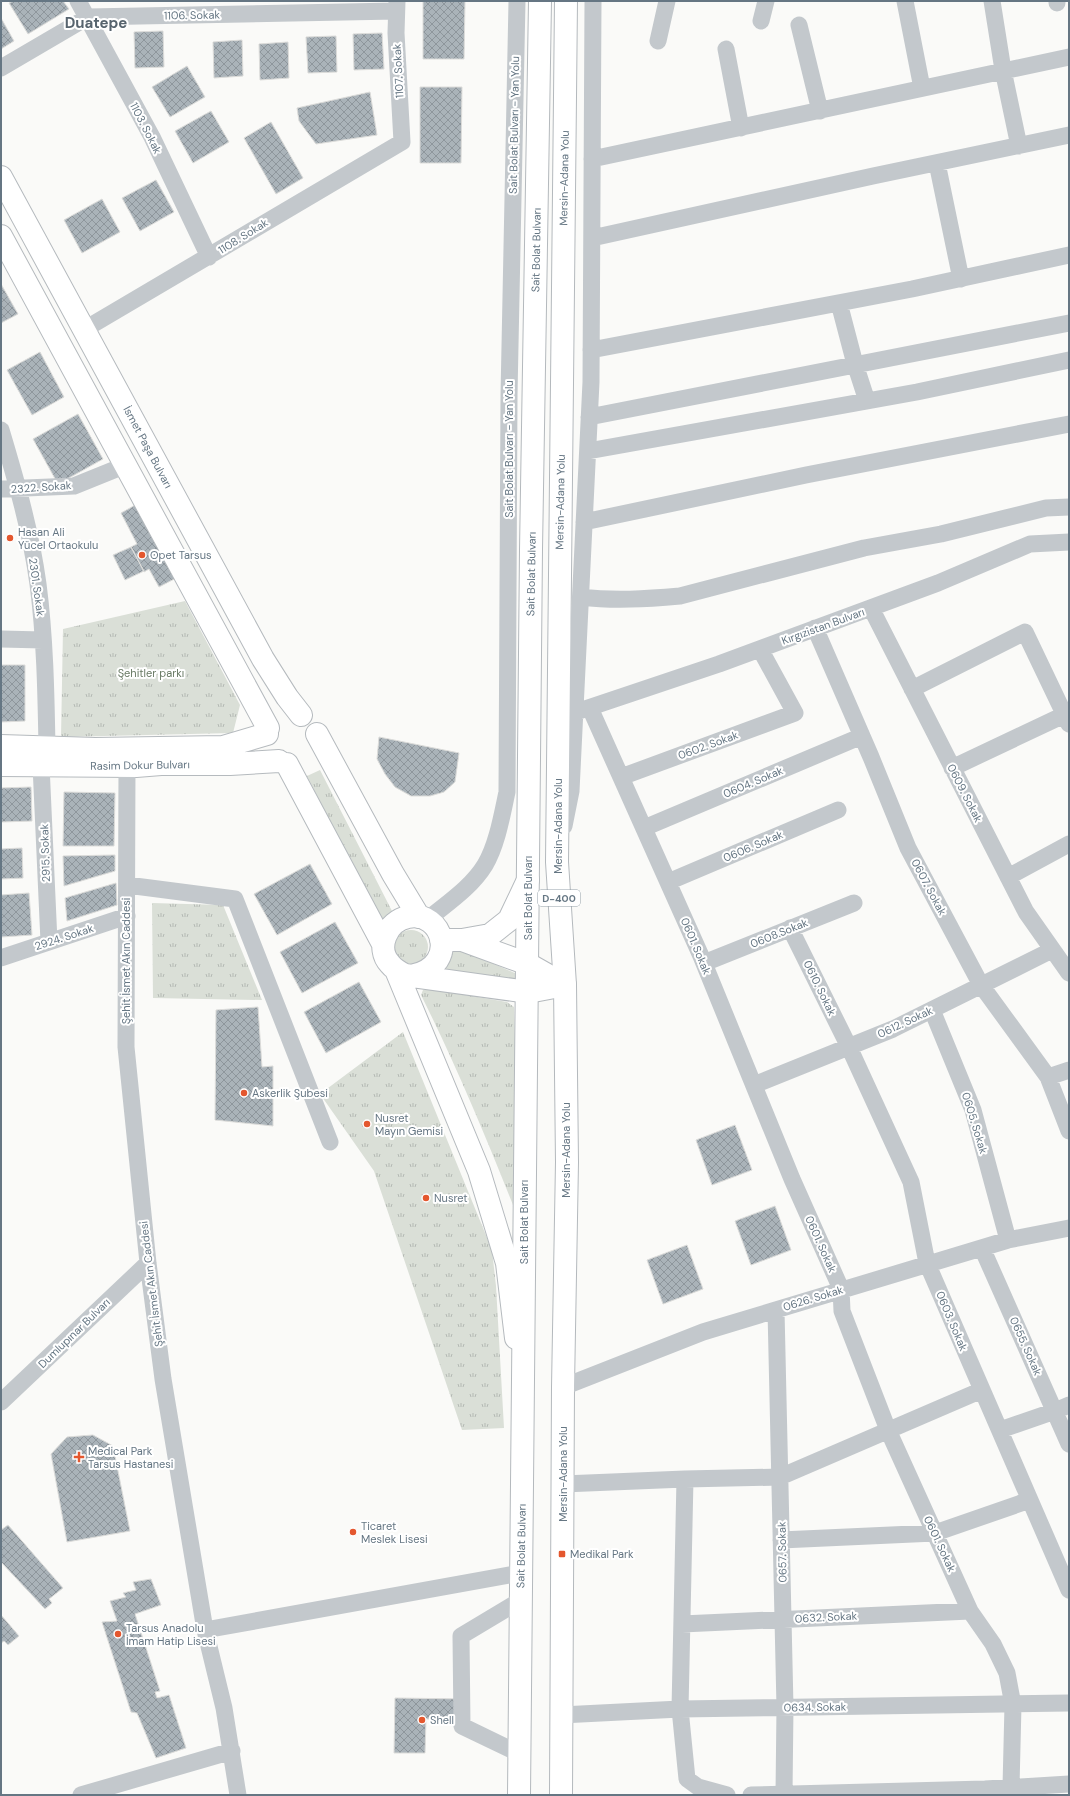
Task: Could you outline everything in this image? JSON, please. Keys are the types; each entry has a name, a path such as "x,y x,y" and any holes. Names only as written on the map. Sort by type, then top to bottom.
{"main road":[{"name":"Sait Bolat Bulvarı","path":"519,1795 525,1122 528,992 528,880 540,1"},
{"name":"Mersin-Adana Yolu","path":"561,1795 563,1387 567,1162 565,985 557,862 566,1"},
{"name":"İsmet Paşa Bulvarı","path":"1,177 259,652 287,697 301,715"},
{"path":"1,236 126,465 267,731 267,748 272,756 283,763 295,765 303,762 315,751 317,734"},
{"path":"1,746 44,756 95,748 223,747 267,731 277,717 293,713 301,715 309,719 314,726 393,874 423,918 452,940 528,964 565,985"},
{"name":"Rasim Dokur Bulvarı","path":"1,765 44,756 128,766 161,764 283,763"},
{"path":"283,763 383,944"},
{"path":"405,973 424,973 433,967 439,959 442,950 452,940 490,936 509,920 528,880"},
{"path":"423,918 408,916 391,926 385,934 383,944 384,954 389,963 405,973 528,992 565,985"},
{"path":"405,973 479,1172 507,1263 523,1392"}],"street":[{"name":"1103. Sokak","path":"78,1 152,137 209,257"},
{"name":"Sait Bolat Bulvarı - Yan Yolu","path":"423,918 466,887 485,865 497,835 507,792 509,402 517,1"},
{"path":"557,862 571,790 582,710 581,597 591,350 593,1"},
{"path":"658,41 667,1"},
{"path":"761,22 766,1"},
{"path":"905,1 922,88"},
{"path":"992,1 1003,70 1018,146"},
{"name":"1106. Sokak","path":"1,68 88,17 396,6"},
{"name":"1107. Sokak","path":"396,6 402,142"},
{"path":"799,25 820,111"},
{"path":"726,49 741,128"},
{"path":"592,159 1069,57"},
{"path":"592,238 1069,135"},
{"name":"1108. Sokak","path":"84,329 209,257 292,205 402,142"},
{"path":"937,163 961,279"},
{"path":"591,350 961,279 1069,255"},
{"path":"839,303 855,364 867,401"},
{"path":"589,417 1069,323"},
{"path":"588,451 867,401 1069,360"},
{"path":"584,522 806,475 1069,424"},
{"name":"2301. Sokak","path":"1,430 19,490 38,583 43,640 44,756"},
{"name":"2322. Sokak","path":"1,490 74,486 126,465"},
{"path":"581,597 608,600 651,599 680,596 864,548 941,534 1046,508 1069,507"},
{"name":"Kırgızistan Bulvarı","path":"582,710 760,649 871,608 938,583 1030,544 1069,542"},
{"name":"0609. Sokak","path":"871,608 1026,912 1065,963"},
{"name":"0607. Sokak","path":"816,628 908,848 982,985 1048,1077 1069,1131"},
{"path":"912,689 1025,632 1067,720 952,768"},
{"path":"1,639 43,640"},
{"name":"0602. Sokak","path":"621,777 795,713 760,649"},
{"name":"0601. Sokak","path":"582,710 621,777 704,963 792,1179 841,1289 842,1310 888,1430 970,1611 993,1644 1007,1673 1013,1705 1010,1787"},
{"name":"0604. Sokak","path":"644,828 862,736"},
{"name":"2915. Sokak","path":"44,756 49,942"},
{"name":"Şehit İsmet Akın Caddesi","path":"128,766 126,1047 148,1263 163,1379 205,1630 224,1708 238,1795"},
{"name":"0606. Sokak","path":"668,882 838,810"},
{"path":"1008,877 1069,844"},
{"path":"127,885 235,899 330,1142"},
{"name":"0608.Sokak","path":"704,963 854,903"},
{"name":"2924. Sokak","path":"1,958 127,916"},
{"name":"0610. Sokak","path":"790,928 849,1047"},
{"name":"0612. Sokak","path":"754,1085 893,1029 982,985 1065,963"},
{"name":"0605. Sokak","path":"932,1010 973,1110 1008,1240"},
{"name":"0603. Sokak","path":"849,1047 911,1182 927,1263 1069,1590"},
{"path":"1048,1077 1069,1070"},
{"name":"0626. Sokak","path":"563,1387 703,1332 841,1289 1008,1240 1068,1232"},
{"name":"0655. Sokak","path":"982,1248 1062,1408 1069,1444"},
{"name":"Dumlupınar Bulvarı","path":"1,1402 148,1263"},
{"name":"0657. Sokak","path":"776,1310 785,1707 784,1794"},
{"path":"563,1484 780,1477 982,1390"},
{"path":"1000,1430 1062,1408"},
{"path":"685,1479 680,1709 687,1779 698,1787 727,1795"},
{"path":"781,1540 935,1533 1030,1500"},
{"path":"205,1630 521,1573"},
{"path":"520,1754 462,1726 461,1636 521,1600"},
{"name":"0632. Sokak","path":"682,1624 970,1611"},
{"name":"0634. Sokak","path":"561,1715 680,1709 1069,1703"},
{"path":"81,1795 122,1789 232,1751"},
{"path":"750,1795 943,1792 1010,1787 1062,1788"}],"green space":[{"name":"Şehitler parkı","path":"185,601 240,705 233,733 61,737 63,629"},
{"path":"320,770 392,911 380,922 307,776"},
{"path":"152,903 223,905 262,1000 153,998"},
{"path":"411,930 423,935 428,947 423,959 411,964 399,959 394,947 399,935"},
{"path":"451,945 517,974 518,980 442,970"},
{"path":"430,989 507,1002 514,1007 517,1121 515,1210 470,1101 421,995 423,990"},
{"path":"403,1032 492,1250 496,1286 504,1428 462,1430 374,1171 320,1094"}],"building":[{"path":"13,1 63,1 69,9 28,34 9,3"},
{"path":"423,1 465,1 464,59 423,59"},
{"path":"1,18 14,41 1,49"},
{"path":"163,31 164,67 135,68 134,32"},
{"path":"382,33 384,69 354,70 353,34"},
{"path":"336,36 337,72 308,73 306,37"},
{"path":"242,40 243,76 214,78 213,42"},
{"path":"288,42 289,78 260,80 259,44"},
{"path":"187,66 205,97 170,117 152,87"},
{"path":"420,87 462,87 461,163 420,163"},
{"path":"370,92 377,135 316,144 299,121 297,108"},
{"path":"211,111 229,142 193,163 175,131"},
{"path":"271,122 303,178 276,194 244,138"},
{"path":"156,180 174,212 140,231 122,198"},
{"path":"102,199 120,232 82,253 64,220"},
{"path":"1,284 18,314 1,323"},
{"path":"40,352 64,397 32,415 7,370"},
{"path":"78,414 103,459 58,484 33,439"},
{"path":"139,503 178,577 159,587 149,569 144,572 131,547 137,544 121,513"},
{"path":"131,547 144,571 125,580 113,555"},
{"path":"1,665 25,665 25,721 1,722"},
{"path":"379,737 459,753 455,782 444,792 430,796 411,796 395,787 385,774 377,759"},
{"path":"31,787 32,821 1,822 1,788"},
{"path":"64,792 115,793 114,846 63,846"},
{"path":"22,848 23,878 1,879 1,849"},
{"path":"115,855 115,871 64,886 63,856"},
{"path":"310,864 332,904 277,935 254,894"},
{"path":"116,883 117,905 67,921 65,898"},
{"path":"29,893 32,935 1,937 1,895"},
{"path":"335,922 358,963 302,993 280,952"},
{"path":"359,982 381,1022 326,1053 304,1012"},
{"name":"Askerlik Şubesi","path":"258,1007 262,1067 273,1066 273,1126 215,1120 216,1010"},
{"path":"735,1125 752,1170 712,1185 696,1140"},
{"path":"775,1206 791,1250 751,1265 735,1221"},
{"path":"687,1245 703,1289 663,1304 647,1260"},
{"name":"Medical Park Tarsus Hastanesi","path":"93,1435 113,1446 130,1531 67,1542 51,1454 67,1437"},
{"path":"8,1525 63,1588 49,1599 52,1603 45,1609 1,1562 1,1530"},
{"path":"151,1579 161,1605 135,1614 160,1691 155,1692 157,1698 169,1695 186,1748 156,1758 137,1713 131,1712 102,1622 117,1621 110,1601 126,1597 123,1593 136,1590 133,1582"},
{"path":"1,1615 19,1636 8,1645 4,1641 1,1643"},
{"path":"395,1698 465,1699 465,1719 426,1719 425,1753 394,1753"}],"place":[{"name":"Hasan Ali Yücel Ortaokulu","path":"10,538"},
{"name":"Opet Tarsus","path":"142,555"},
{"name":"Askerlik Şubesi","path":"244,1093"},
{"name":"Nusret Mayın Gemisi","path":"367,1124"},
{"name":"Nusret","path":"426,1198"},
{"name":"Medical Park Tarsus Hastanesi","path":"79,1457"},
{"name":"Ticaret Meslek Lisesi","path":"353,1532"},
{"name":"Medikal Park","path":"562,1554"},
{"name":"Tarsus Anadolu İmam Hatip Lisesi","path":"118,1634"},
{"name":"Shell","path":"422,1720"}],"district":[{"name":"Duatepe","path":"96,23"}]}
